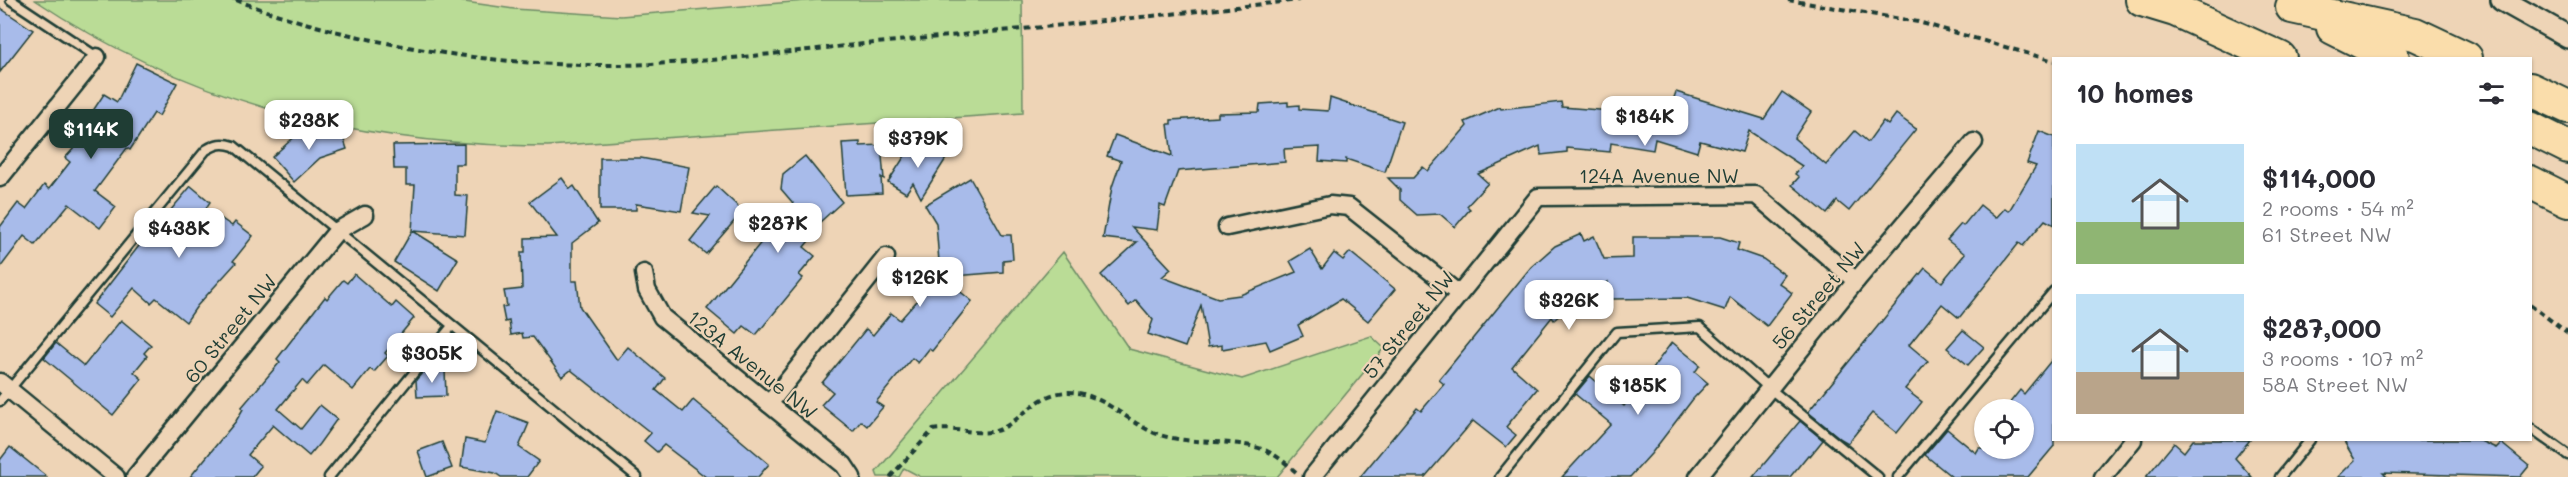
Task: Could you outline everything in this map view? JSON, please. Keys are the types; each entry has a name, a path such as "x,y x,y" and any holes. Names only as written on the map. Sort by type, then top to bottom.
{"highway":[{"path":"2142,0 2175,10 2278,57"},
{"path":"2283,4 2391,57"},
{"path":"2283,4 2415,34 2464,57"},
{"path":"2532,90 2568,107"},
{"path":"2532,129 2568,147"},
{"path":"2532,183 2568,201"}],"street":[{"path":"2502,0 2568,37"},
{"path":"0,178 97,57"},
{"name":"56 Street NW","path":"1698,477 1856,281 1974,142"},
{"name":"124A Avenue NW","path":"1538,197 1756,195 1856,281"},
{"name":"57 Street NW","path":"1312,477 1538,197"},
{"path":"1227,227 1330,205 1348,207 1459,294"},
{"name":"60 Street NW","path":"135,477 337,231 365,215"},
{"path":"769,404 886,257"},
{"name":"123A Avenue NW","path":"644,273 647,290 662,317 844,465 852,477"},
{"path":"3,391 116,477"},
{"path":"2103,477 2132,441"}],"lane":[{"path":"11,0 97,57"},
{"path":"3,391 206,150 217,143 234,146 637,477"},
{"path":"1898,477 2052,293"},
{"path":"329,477 452,326"},
{"path":"1500,477 1617,332 1700,327 1769,388 1878,477"},
{"path":"2532,429 2568,455"},
{"path":"2280,477 2309,441"}],"path":[{"path":"236,0 329,28 453,53 512,61 618,65 1081,24 1299,0"},
{"path":"1788,0 1918,22 2052,60"},
{"path":"2532,306 2568,333"},
{"path":"890,477 933,430 956,428 992,432 1002,429 1033,403 1050,395 1068,392 1097,400 1151,432 1268,452 1302,477"}],"green space":[{"path":"35,0 451,0 514,9 621,16 818,0 1022,0 1023,113 548,146 479,144 411,138 345,127 280,112 217,92 155,67 94,36"},
{"path":"1063,252 1129,349 1242,379 1371,336 1384,348 1277,477 921,477 904,468 899,477 878,477 876,472"}],"building":[{"path":"0,8 33,30 0,72"},
{"path":"136,63 177,83 159,116 154,113 130,150 127,148 95,191 116,207 100,228 69,204 35,245 24,236 0,268 0,227 18,203 26,209 44,185 49,189 70,162 65,158 75,147 67,140 80,123 83,126 104,94 117,102"},
{"path":"1676,92 1764,119 1782,92 1811,112 1794,138 1826,165 1855,131 1868,142 1883,121 1888,125 1896,114 1916,129 1849,211 1837,201 1827,214 1792,185 1799,177 1795,174 1802,166 1749,131 1742,152 1700,141 1697,152 1655,139 1653,150 1611,143 1610,152 1567,148 1567,152 1541,155 1540,146 1478,174 1488,183 1467,206 1470,209 1455,227 1440,214 1417,215 1400,200 1400,190 1388,178 1413,178 1423,167 1428,171 1467,126 1465,122 1500,107 1501,109 1561,102 1562,107 1624,112 1626,101 1670,109"},
{"path":"1330,98 1402,122 1385,172 1346,159 1346,163 1319,161 1320,147 1284,149 1285,162 1178,171 1165,207 1160,205 1157,230 1132,227 1171,269 1162,277 1218,298 1240,295 1296,272 1290,261 1310,249 1322,269 1334,253 1343,260 1350,252 1395,289 1368,321 1341,299 1298,325 1303,336 1270,350 1266,341 1222,349 1222,345 1208,347 1201,305 1185,347 1148,334 1153,320 1136,300 1129,306 1101,275 1137,242 1103,238 1112,187 1121,161 1107,156 1115,135 1172,156 1168,124 1171,124 1171,120 1218,117 1218,113 1259,112 1260,104 1288,102 1288,106 1299,105 1299,109 1328,111"},
{"path":"339,125 347,149 320,158 294,182 272,157 300,132 304,137"},
{"path":"2039,131 2052,136 2052,224 2045,220 2023,246 2019,243 1959,318 1942,304 1909,345 1928,361 1905,389 1922,402 1897,433 1872,413 1848,443 1841,439 1808,412 1925,268 1942,282 1965,254 1947,240 1961,224 1963,226 1980,205 1996,218 2005,208 2009,211 2036,166 2027,163"},
{"path":"915,140 947,157 921,198 913,183 906,193 888,182"},
{"path":"860,142 860,146 881,145 884,179 881,177 882,193 846,195 842,143"},
{"path":"464,144 464,164 455,164 455,195 468,196 465,235 413,231 458,259 439,291 394,262 412,231 415,185 406,185 406,169 394,169 393,145"},
{"path":"805,156 842,202 809,232 813,236 804,247 815,256 799,275 803,278 756,335 744,326 737,334 707,309 793,203 781,189 783,174"},
{"path":"600,158 641,158 689,167 681,211 636,204 636,210 600,210"},
{"path":"562,178 570,189 574,186 598,223 572,243 572,281 577,281 580,307 617,360 628,347 665,378 656,390 683,412 693,400 769,464 758,477 706,477 664,445 657,452 644,441 651,433 571,370 562,377 533,337 523,338 522,333 511,335 509,321 505,322 502,307 507,306 504,291 522,289 521,252 525,252 525,238 557,237 530,202"},
{"path":"970,178 1002,235 1011,235 1013,259 1003,260 1003,272 942,277 972,301 932,351 929,349 918,363 912,358 876,402 883,407 867,426 861,421 853,431 821,405 833,392 822,383 866,329 873,335 891,313 900,320 940,275 936,223 925,205"},
{"path":"191,186 210,202 206,208 232,226 235,222 253,236 233,261 236,263 197,306 186,322 156,298 151,303 134,288 110,317 94,304 152,229 154,230"},
{"path":"716,186 743,211 706,254 690,241 710,216 693,213"},
{"path":"1581,234 1584,241 1594,236 1604,259 1633,258 1633,237 1720,237 1739,243 1737,250 1763,259 1785,275 1779,283 1792,293 1767,326 1730,297 1725,310 1687,298 1611,299 1608,282 1578,310 1573,304 1554,320 1552,317 1512,367 1537,389 1506,427 1516,435 1506,447 1473,421 1425,477 1360,477 1417,408 1421,411 1444,384 1439,380 1531,267 1555,246"},
{"path":"354,274 392,307 396,302 414,318 385,353 388,356 374,372 370,369 353,390 324,365 307,385 302,380 278,409 301,429 320,405 337,419 319,444 309,456 273,425 248,455 261,466 252,477 190,477 236,421 243,409 241,408 280,362 277,359 325,297 327,299 343,280 347,283"},
{"path":"121,320 151,345 144,353 147,356 134,372 142,379 113,415 44,358 56,343 84,366"},
{"path":"1963,330 1984,347 1968,365 1947,348"},
{"path":"1672,342 1700,365 1695,372 1708,383 1651,454 1630,477 1562,477 1611,424 1575,394 1590,376 1624,406"},
{"path":"2052,359 2052,441 2054,441 2054,446 2028,477 1952,477 1925,455 1947,429 1974,451 1974,459 2034,459 2034,399 2013,399 2020,390 2024,394"},
{"path":"445,370 446,396 417,397 416,380 423,372"},
{"path":"497,411 529,423 519,447 539,461 527,477 501,477 495,473 461,467 465,439 485,443"},
{"path":"1800,421 1823,440 1810,456 1808,455 1790,477 1753,477"},
{"path":"2192,441 2249,441 2235,458 2252,477 2146,477 2174,443 2184,452"},
{"path":"2344,441 2480,441 2496,448 2501,443 2529,466 2520,477 2383,473 2387,477 2338,477 2355,460"},
{"path":"442,442 452,468 427,477 418,451"},
{"path":"10,447 47,477 0,477 0,460"}]}
